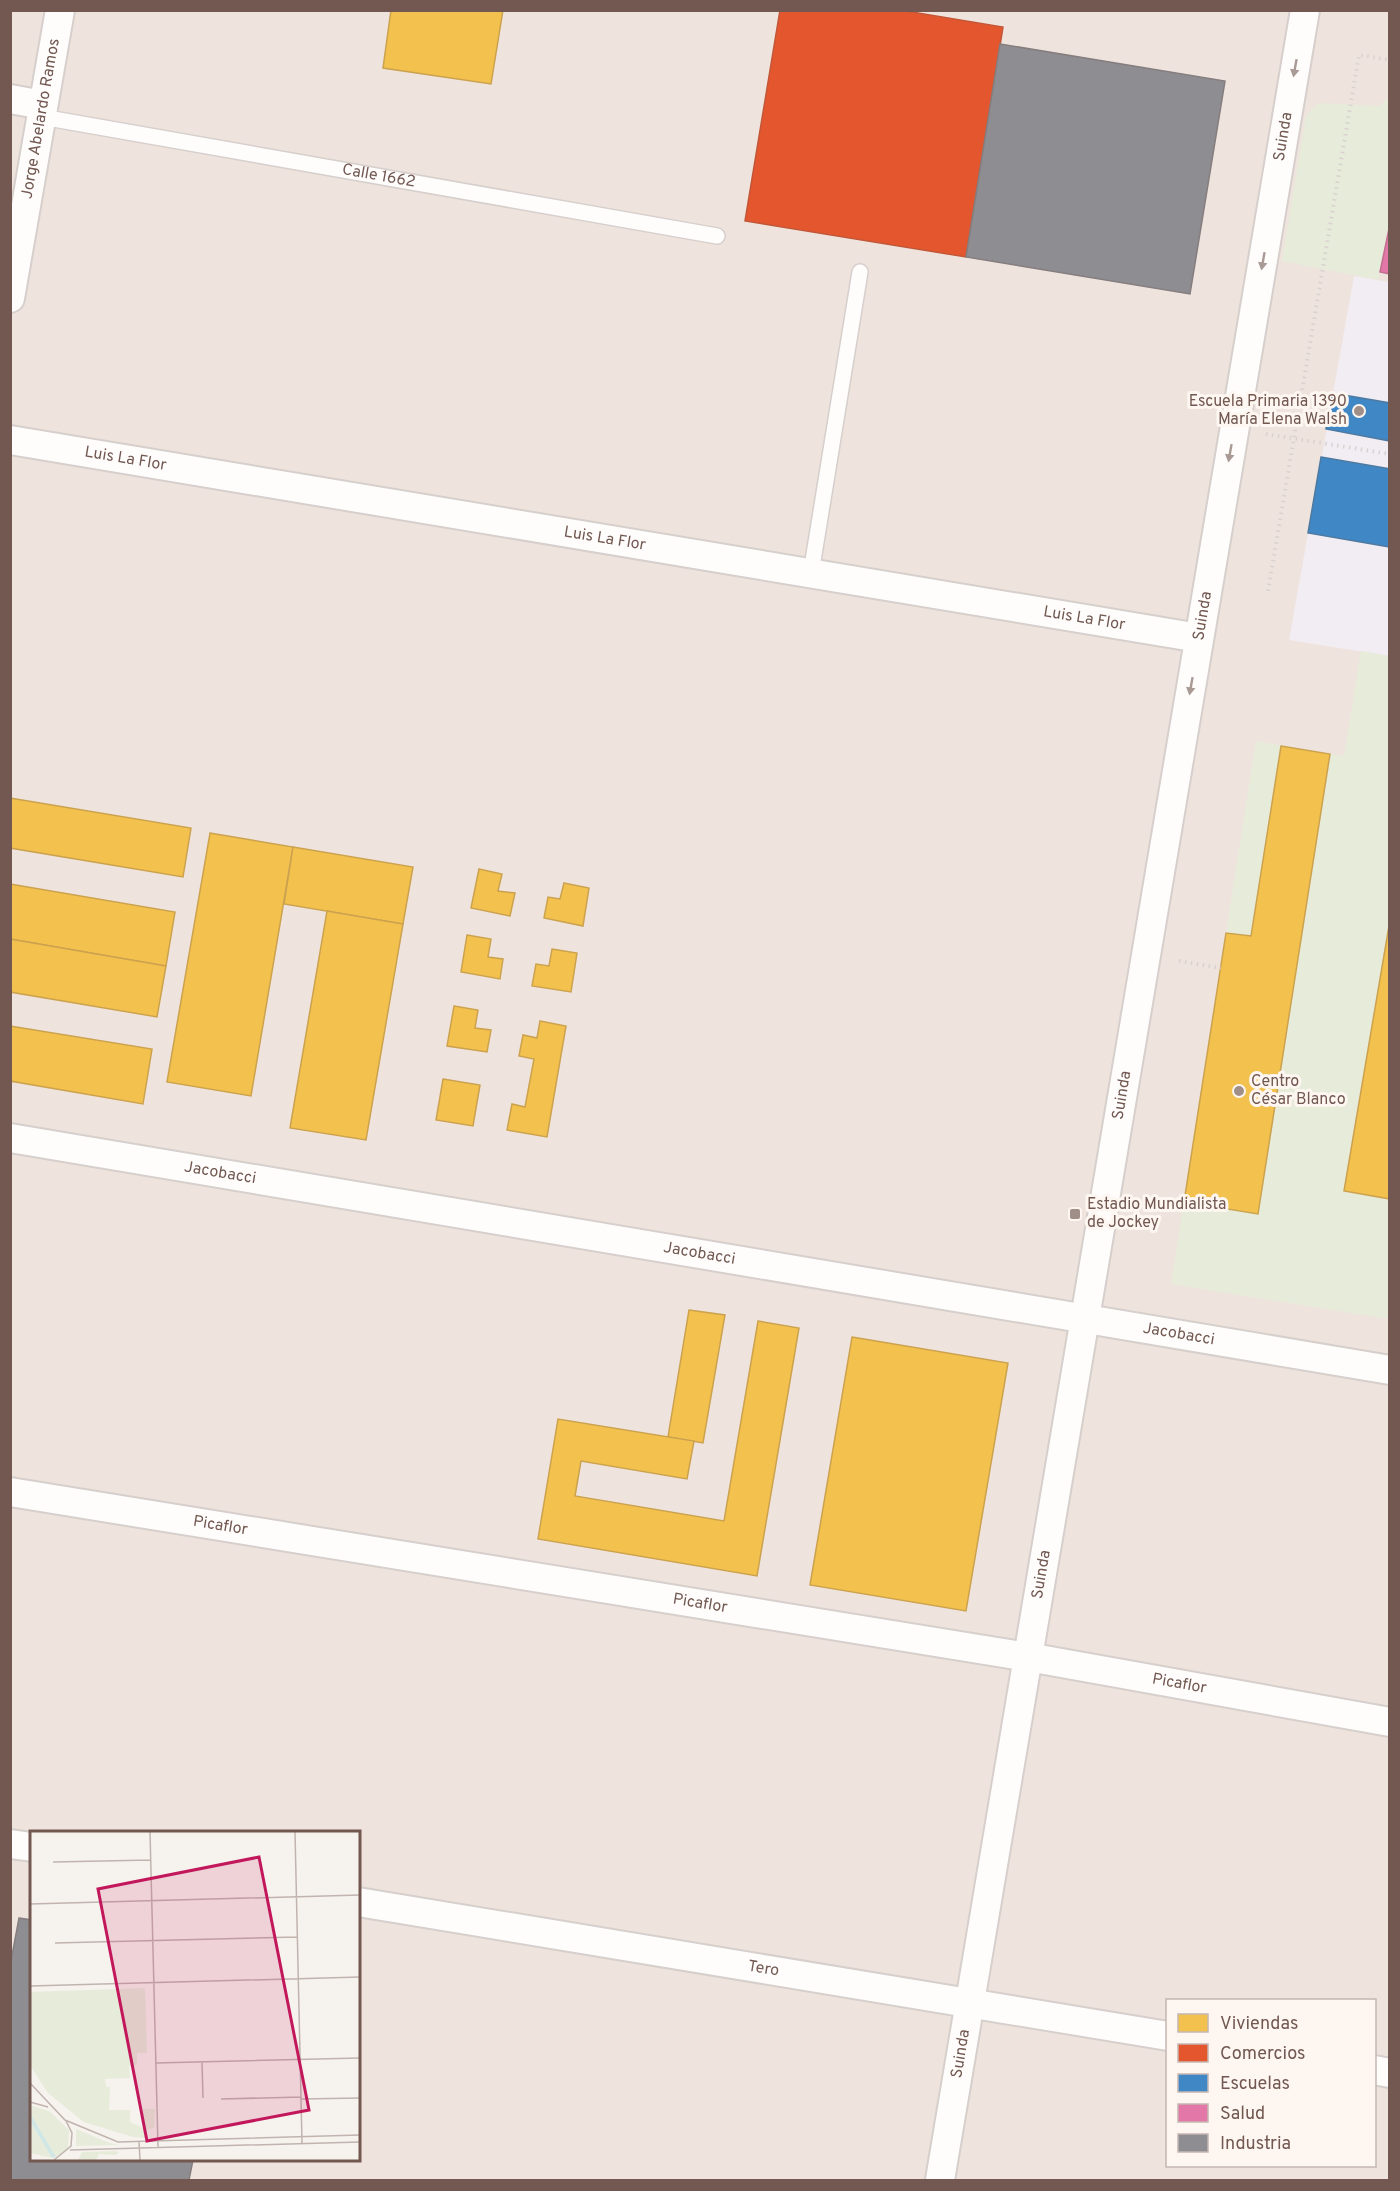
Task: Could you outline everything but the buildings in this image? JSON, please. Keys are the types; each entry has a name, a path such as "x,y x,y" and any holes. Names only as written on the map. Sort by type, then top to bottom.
{"street":[{"name":"Jorge Abelardo Ramos","path":"10,298 60,10"},
{"name":"Suinda","path":"940,2181 1305,10"},
{"name":"Calle 1662","path":"10,99 43,111"},
{"name":"Luis La Flor","path":"10,440 1199,638"},
{"name":"Jacobacci","path":"10,1138 1389,1370"},
{"name":"Picaflor","path":"10,1492 1028,1657 1389,1722"},
{"path":"10,1844 30,1847"},
{"name":"Tero","path":"360,1902 1166,2036"}],"lane":[{"name":"Calle 1662","path":"43,111 717,236"},
{"path":"811,573 860,272"}],"path":[{"path":"1268,591 1359,55 1389,60"},
{"path":"1234,429 1389,454"},
{"path":"1145,956 1221,968"}],"shaded area":[{"path":"11,11 1389,11 1389,2180 11,2180"},
{"name":"Escuela Primaria 1390 María Elena Walsh","path":"1354,276 1389,282 1389,656 1289,640"}],"green space":[{"path":"1389,98 1389,224 1378,280 1282,261 1306,116 1318,103 1379,106"},
{"path":"1361,651 1389,656 1389,1319 1171,1284 1256,741 1344,756"}],"place":[{"name":"Escuela Primaria 1390 María Elena Walsh","path":"1359,411"},
{"name":"Centro César Blanco","path":"1239,1091"},
{"name":"Estadio Mundialista de Jockey","path":"1075,1214"}]}
